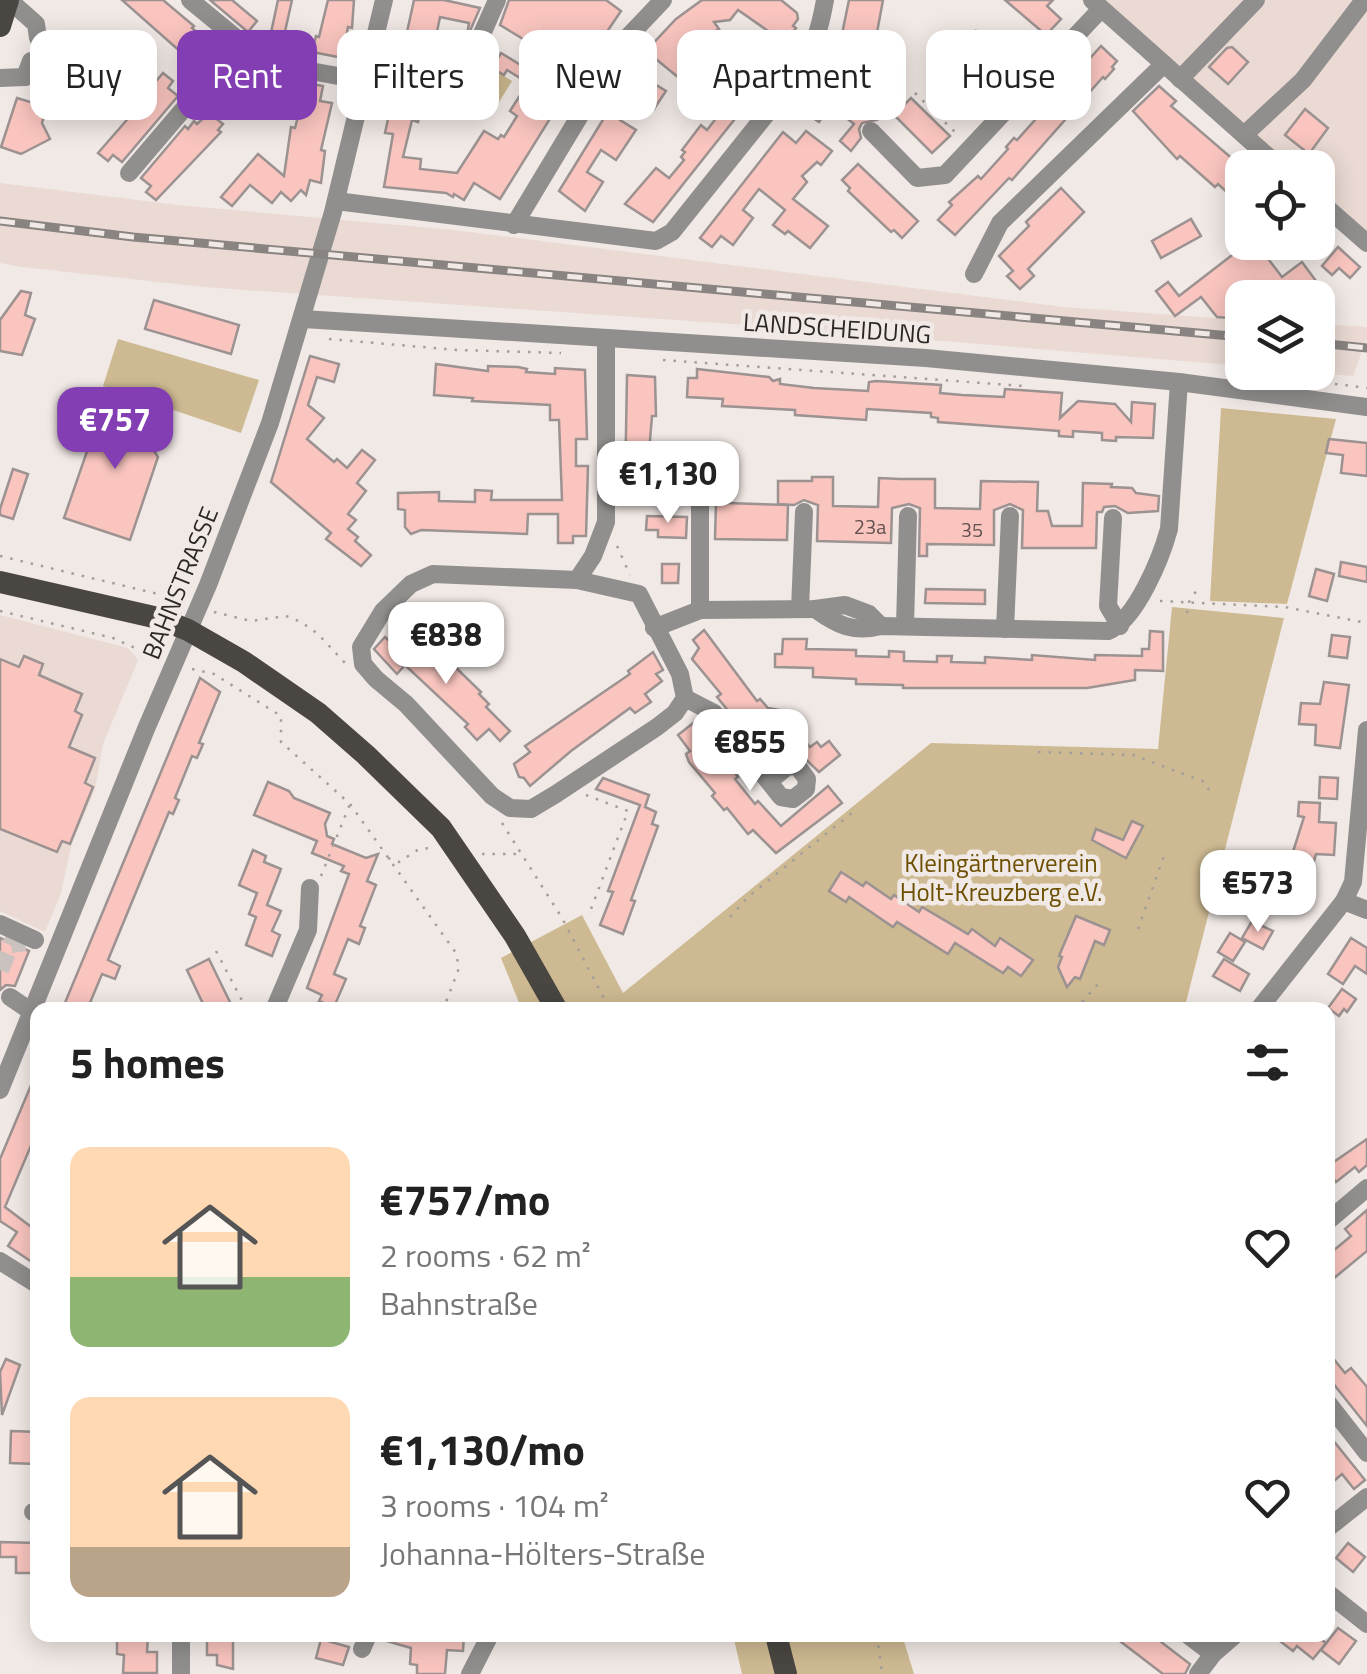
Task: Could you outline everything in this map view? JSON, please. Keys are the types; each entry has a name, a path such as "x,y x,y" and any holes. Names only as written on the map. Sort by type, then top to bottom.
{"main road":[{"path":"0,26 9,0"},
{"path":"0,582 158,618 188,630 244,662 318,714 441,828 515,936 552,1002"},
{"path":"778,1642 786,1674"}],"street":[{"path":"9,0 36,24 37,30"},
{"path":"190,0 223,30"},
{"name":"BAHNSTRASSE","path":"377,30 384,0"},
{"path":"484,30 497,0"},
{"path":"514,225 626,39 663,0"},
{"path":"334,208 656,240 672,232 810,57 826,0"},
{"path":"1180,79 1256,0"},
{"path":"1244,135 1303,80 1364,0"},
{"path":"1076,30 1097,4 1261,150"},
{"path":"0,78 25,77 30,64"},
{"path":"974,274 1000,223 1164,64"},
{"path":"130,173 177,117"},
{"name":"BAHNSTRASSE","path":"36,1002 259,454 303,319 356,120"},
{"path":"871,131 917,178 946,175 997,120"},
{"path":"1335,215 1367,243"},
{"name":"LANDSCHEIDUNG","path":"303,319 926,358 1179,382 1367,407"},
{"path":"578,580 593,556 606,522 606,339"},
{"path":"654,628 700,610 845,605 869,614 880,626 1108,631 1120,626 1138,600 1169,528 1179,382"},
{"path":"700,506 700,610"},
{"path":"804,512 807,609"},
{"path":"905,626 908,516"},
{"path":"1004,629 1010,516"},
{"path":"1113,518 1108,606 1120,626"},
{"path":"433,574 578,580 639,594 680,674 685,698 666,720 566,787 531,809 510,808 492,796 406,704 376,679 363,664 361,647 383,611 410,584 433,574"},
{"path":"685,698 714,713 765,776"},
{"path":"1264,1002 1344,901 1353,882 1367,730"},
{"path":"277,1002 308,930 310,888"},
{"path":"1344,901 1367,910"},
{"path":"0,924 30,941 62,940"},
{"path":"10,997 30,1011"},
{"name":"BAHNSTRASSE","path":"0,1090 7,1052 30,1015"},
{"path":"1335,1214 1367,1188"},
{"path":"0,1261 30,1280"},
{"path":"1335,1412 1367,1452"},
{"path":"1335,1523 1367,1498"},
{"path":"1335,1598 1367,1624"},
{"path":"181,1642 181,1674"},
{"path":"470,1674 486,1642"},
{"path":"1197,1642 1213,1654"},
{"path":"1198,1674 1228,1642"}],"path":[{"path":"915,93 971,148"},
{"path":"303,319 456,350 568,354"},
{"path":"660,360 1038,386"},
{"path":"606,522 639,594"},
{"path":"0,556 168,594 251,621 286,616 318,634 348,666"},
{"path":"1187,613 1200,586"},
{"path":"1138,600 1285,607 1367,624"},
{"path":"0,611 113,638 174,665 214,674 282,716 281,742 350,804 456,953 459,968 446,1002"},
{"path":"1038,752 1133,756 1205,782 1212,794"},
{"path":"566,787 628,811 591,909"},
{"path":"310,888 325,872 350,804"},
{"path":"730,917 749,896 859,810"},
{"path":"496,814 562,918 606,1002"},
{"path":"1138,929 1164,856 1170,855"},
{"path":"216,951 242,1002"},
{"path":"1082,1002 1098,984"},
{"path":"878,1642 882,1674"}],"shaded area":[{"path":"1106,0 1367,0 1367,243 1335,213 1335,150 1268,150"},
{"path":"0,183 178,205 454,230 1064,307 1225,319 1225,365 773,327 204,287 0,263"},
{"path":"1335,325 1367,327 1367,338 1353,376 1335,375"},
{"path":"0,615 128,648 138,660 103,744 95,789 71,846 61,893 45,932 0,911"}],"green space":[{"path":"499,73 512,81 499,102"},
{"path":"118,339 259,380 241,433 103,386"},
{"path":"1221,408 1336,419 1287,604 1210,601"},
{"name":"Kleingärtnerverein Holt-Kreuzberg e.V.","path":"1172,607 1284,618 1186,1002 519,1002 501,958 582,915 623,993 931,743 1158,749"},
{"path":"735,1642 904,1642 914,1674 742,1674"}],"building":[{"path":"122,0 163,0 194,30 177,30 177,49"},
{"path":"210,0 232,0 257,21 246,30"},
{"path":"278,0 292,0 285,30 272,30"},
{"path":"328,0 354,0 352,28 337,30 337,57 317,53"},
{"path":"414,0 444,0 480,8 470,30 469,23 440,17 437,30 407,30"},
{"path":"509,0 606,0 621,11 608,30 519,30 519,37 500,25"},
{"path":"702,0 781,0 797,13 798,19 795,30 767,30 738,10 730,20 714,22 717,30 677,30 677,76 657,60 657,39"},
{"path":"849,0 883,0 877,30 843,30"},
{"path":"1005,0 1053,0 1047,6 1061,19 1051,30 1040,30"},
{"path":"1101,46 1117,61 1114,69 1091,91 1091,57"},
{"path":"1232,47 1248,62 1228,84 1209,67"},
{"path":"501,53 519,64 519,77 507,70 504,75 499,72"},
{"path":"163,73 173,81 168,88 177,97 122,162 113,155 108,161 98,153 127,120 157,120 157,80"},
{"path":"317,85 323,86 320,101 332,103 321,150 325,151 321,183 310,180 306,195 301,190 291,201 281,192 272,203 250,185 232,206 221,197 258,154 284,176 291,127 295,128 297,120 317,120"},
{"path":"657,86 666,91 657,104"},
{"path":"1159,86 1176,101 1171,106 1225,152 1225,190 1218,184 1215,187 1180,156 1177,159 1133,111"},
{"path":"519,97 519,120 549,120 500,199 474,183 464,200 454,194 453,197 384,187 393,134 385,133 388,120 412,120 403,157 421,159 420,169 457,173 484,131 498,139 504,137 517,116 510,111"},
{"path":"17,98 30,102 30,120 43,120 50,139 21,154 1,147"},
{"path":"911,98 926,113 926,120 934,120 950,136 932,153 899,120 906,120 906,103"},
{"path":"1305,109 1328,128 1312,150 1304,150 1285,135"},
{"path":"201,120 218,120 223,124 218,130 221,132 156,200 146,192 151,186 141,178 185,126 188,129 194,121 197,124"},
{"path":"603,120 620,120 636,130 616,160 601,150 587,172 603,182 585,211 559,191"},
{"path":"715,120 734,120 653,222 625,204 656,168 669,178 684,160 682,150 701,125 707,130"},
{"path":"849,120 876,120 862,123 861,138 851,151 840,141 854,124"},
{"path":"1035,120 1065,120 1012,180 1009,178 955,235 938,220 952,205 949,202 978,176 981,179 1014,138 1017,140"},
{"path":"806,131 832,151 821,165 817,162 802,176 807,182 793,199 828,226 810,248 773,225 785,210 759,189 743,210 753,218 733,245 721,236 712,247 700,238 783,132 796,143"},
{"path":"858,164 918,221 902,238 848,191 850,188 842,180"},
{"path":"1061,188 1084,212 1028,269 1034,276 1020,289 1007,276 1013,271 999,256"},
{"path":"1191,219 1201,236 1161,258 1152,241"},
{"path":"1338,247 1360,267 1350,278 1339,268 1332,275 1322,266 1327,260 1335,260"},
{"path":"1226,260 1269,260 1282,277 1302,262 1315,280 1225,280 1225,318 1217,317 1201,297 1175,316 1156,291 1168,282 1179,296"},
{"path":"21,291 31,293 25,315 35,319 22,355 0,351 0,320"},
{"path":"154,300 239,325 231,354 145,329"},
{"path":"310,356 339,364 334,382 317,377 308,405 324,418 307,439 347,468 362,450 375,460 357,483 366,491 348,514 356,520 348,529 371,555 361,566 326,539 331,533 271,482"},
{"path":"436,364 488,371 488,366 518,367 527,369 526,372 555,374 555,368 585,370 587,439 576,439 576,466 588,466 586,536 573,536 573,543 558,543 558,514 528,514 527,534 421,530 411,534 405,527 405,510 398,509 398,493 439,492 439,501 475,502 475,490 492,491 491,500 562,500 559,420 550,420 550,405 434,395"},
{"path":"697,369 769,377 773,381 780,379 780,384 814,388 868,391 869,382 876,381 941,385 940,393 962,395 1004,397 1005,389 1062,393 1060,418 1078,401 1115,404 1131,422 1132,402 1155,404 1153,438 1102,440 1102,433 1073,431 1073,437 1059,436 1059,431 938,422 931,413 867,409 866,420 795,415 795,410 722,406 723,399 687,397 688,378 697,378"},
{"path":"627,375 655,377 656,416 652,416 649,452 655,452 654,491 625,489"},
{"path":"104,402 154,418 152,425 162,428 154,451 158,457 130,540 64,518"},
{"path":"1329,439 1367,443 1367,476 1341,473 1343,455 1326,453"},
{"path":"13,469 28,474 13,519 0,515 0,509"},
{"path":"709,474 728,475 728,503 788,505 787,540 715,539 716,503 709,498"},
{"path":"812,477 833,477 833,506 878,507 879,478 935,479 935,508 980,509 981,481 1038,482 1037,511 1048,511 1052,526 1082,526 1083,483 1112,484 1111,487 1159,496 1158,511 1128,513 1115,506 1104,507 1097,512 1096,548 1022,548 1023,510 1010,504 994,510 994,545 927,544 927,556 919,556 920,508 909,504 892,508 891,543 817,541 818,505 804,500 794,505 778,504 778,481 812,481"},
{"path":"647,516 687,517 686,538 658,537 658,530 646,530"},
{"path":"1341,562 1367,567 1367,582 1339,576"},
{"path":"662,564 679,564 678,583 662,583"},
{"path":"1316,569 1334,574 1327,601 1309,596"},
{"path":"926,589 985,590 985,604 925,603"},
{"path":"704,630 757,701 779,710 810,747 817,742 821,747 829,741 840,755 819,772 795,749 780,757 777,753 769,755 734,711 730,713 717,697 721,694 692,659 699,648 693,640"},
{"path":"1150,631 1163,632 1163,671 1135,670 1135,680 1087,688 903,688 856,684 856,679 813,677 813,668 775,667 775,654 782,654 783,639 807,639 806,649 856,650 856,656 889,657 889,651 904,652 904,661 937,662 937,656 952,656 951,662 985,663 985,657 1032,660 1032,655 1095,660 1095,655 1142,656 1142,649 1149,649"},
{"path":"1332,635 1350,637 1347,658 1329,656"},
{"path":"385,637 414,655 422,648 439,665 446,658 481,692 489,704 486,707 510,731 500,741 489,729 477,740 465,727 468,724 405,665 397,674 374,649"},
{"path":"653,652 663,670 656,674 662,681 645,694 651,702 635,713 630,708 530,786 519,777 514,764 530,752 525,746 630,674 628,671"},
{"path":"24,656 43,664 39,675 82,694 75,711 82,715 69,747 95,758 85,783 93,787 70,844 62,841 57,852 0,829 0,659 19,667"},
{"path":"200,678 220,692 199,743 203,744 197,758 192,756 175,798 179,800 173,814 169,812 108,960 120,966 115,979 102,974 90,1002 65,1002"},
{"path":"1324,682 1349,685 1340,748 1315,745 1316,725 1299,724 1301,703 1320,704"},
{"path":"697,720 738,777 735,779 755,804 758,801 781,826 828,786 842,803 776,853 753,830 748,834 727,808 724,810 689,762 686,754 690,751 678,735"},
{"path":"1320,777 1338,778 1337,799 1319,798"},
{"path":"603,778 649,795 645,807 656,812 652,824 658,826 623,934 600,925 613,892 608,891 640,805 596,789"},
{"path":"268,782 330,813 325,824 327,836 334,839 332,844 366,858 378,854 367,881 376,885 360,926 365,928 359,944 348,939 334,974 346,979 336,1002 319,1001 322,995 307,988 349,874 341,871 344,866 312,853 317,841 254,815"},
{"path":"1299,802 1320,803 1319,822 1336,823 1334,855 1316,854 1314,861 1292,855 1304,817 1298,816"},
{"path":"1132,821 1143,826 1126,858 1092,840 1096,829 1123,840"},
{"path":"253,850 266,856 264,862 281,869 267,905 281,911 272,931 280,935 272,956 246,945 256,917 249,914 257,893 239,885"},
{"path":"1285,871 1303,881 1293,898 1275,888"},
{"path":"841,872 863,886 866,882 891,899 894,895 919,912 922,907 968,934 972,929 995,946 1000,938 1033,960 1021,976 1008,967 1003,973 955,943 948,954 897,922 893,927 849,897 846,902 829,891"},
{"path":"1076,916 1110,930 1104,945 1095,941 1080,979 1075,977 1067,987 1058,967 1062,957 1059,956"},
{"path":"1252,921 1273,931 1263,949 1242,938"},
{"path":"1230,933 1245,942 1233,961 1218,952"},
{"path":"0,938 29,951 15,986 6,985 0,990"},
{"path":"1351,938 1367,948 1367,974 1355,966 1343,984 1328,974"},
{"path":"209,959 230,1002 202,1002 187,970"},
{"path":"1224,959 1249,974 1240,991 1213,976"},
{"path":"1342,989 1356,999 1339,1016 1332,1002"},
{"path":"30,1088 30,1148 5,1207 30,1226 30,1261 8,1246 17,1232 0,1221 0,1159"},
{"path":"1367,1139 1367,1165 1359,1172 1355,1167 1336,1182 1335,1161"},
{"path":"1367,1210 1367,1251 1335,1277 1335,1249 1351,1236 1345,1229"},
{"path":"6,1359 20,1365 2,1415 0,1372"},
{"path":"1335,1361 1345,1373 1351,1368 1367,1387 1367,1426 1335,1386"},
{"path":"11,1431 30,1432 30,1464 10,1463"},
{"path":"1335,1443 1365,1480 1354,1489 1342,1474 1335,1480"},
{"path":"0,1542 30,1543 30,1573 16,1573 16,1557 0,1557"},
{"path":"1348,1543 1365,1557 1353,1572 1336,1558"},
{"path":"1338,1628 1356,1641 1339,1664 1321,1650 1327,1642 1335,1642"},
{"path":"117,1642 148,1642 147,1652 157,1652 157,1673 123,1673 124,1655 117,1654"},
{"path":"207,1642 233,1642 233,1669 217,1665 217,1655 207,1655"},
{"path":"320,1642 349,1647 343,1665 316,1658"},
{"path":"390,1642 464,1642 463,1651 447,1650 445,1674 417,1674 417,1665 410,1664 411,1648"},
{"path":"1121,1642 1161,1642 1190,1664 1185,1674 1163,1674"},
{"path":"1281,1642 1326,1643 1313,1659 1297,1646 1293,1651"}],"tunnel":[{"path":"0,970 11,944 25,942"}],"railway":[{"path":"0,221 133,237 1225,335"},
{"path":"1335,345 1367,348"}]}
